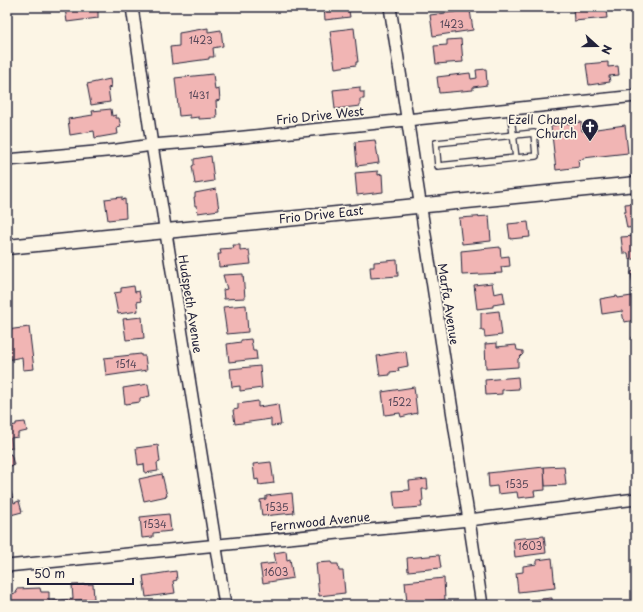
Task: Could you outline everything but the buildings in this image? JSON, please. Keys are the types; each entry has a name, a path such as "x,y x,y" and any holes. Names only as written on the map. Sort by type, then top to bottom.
{"street":[{"name":"Hudspeth Avenue","path":"132,7 165,231 225,605"},
{"name":"Marfa Avenue","path":"390,7 482,605"},
{"name":"Frio Drive West","path":"7,160 636,96"},
{"name":"Frio Drive East","path":"7,247 636,184"},
{"name":"Fernwood Avenue","path":"7,566 469,520 636,499"}],"lane":[{"path":"510,109 516,158"},
{"path":"534,133 536,156 438,166 436,143 513,135 534,133"}],"place":[{"name":"Ezell Chapel Church","path":"590,142"}]}
